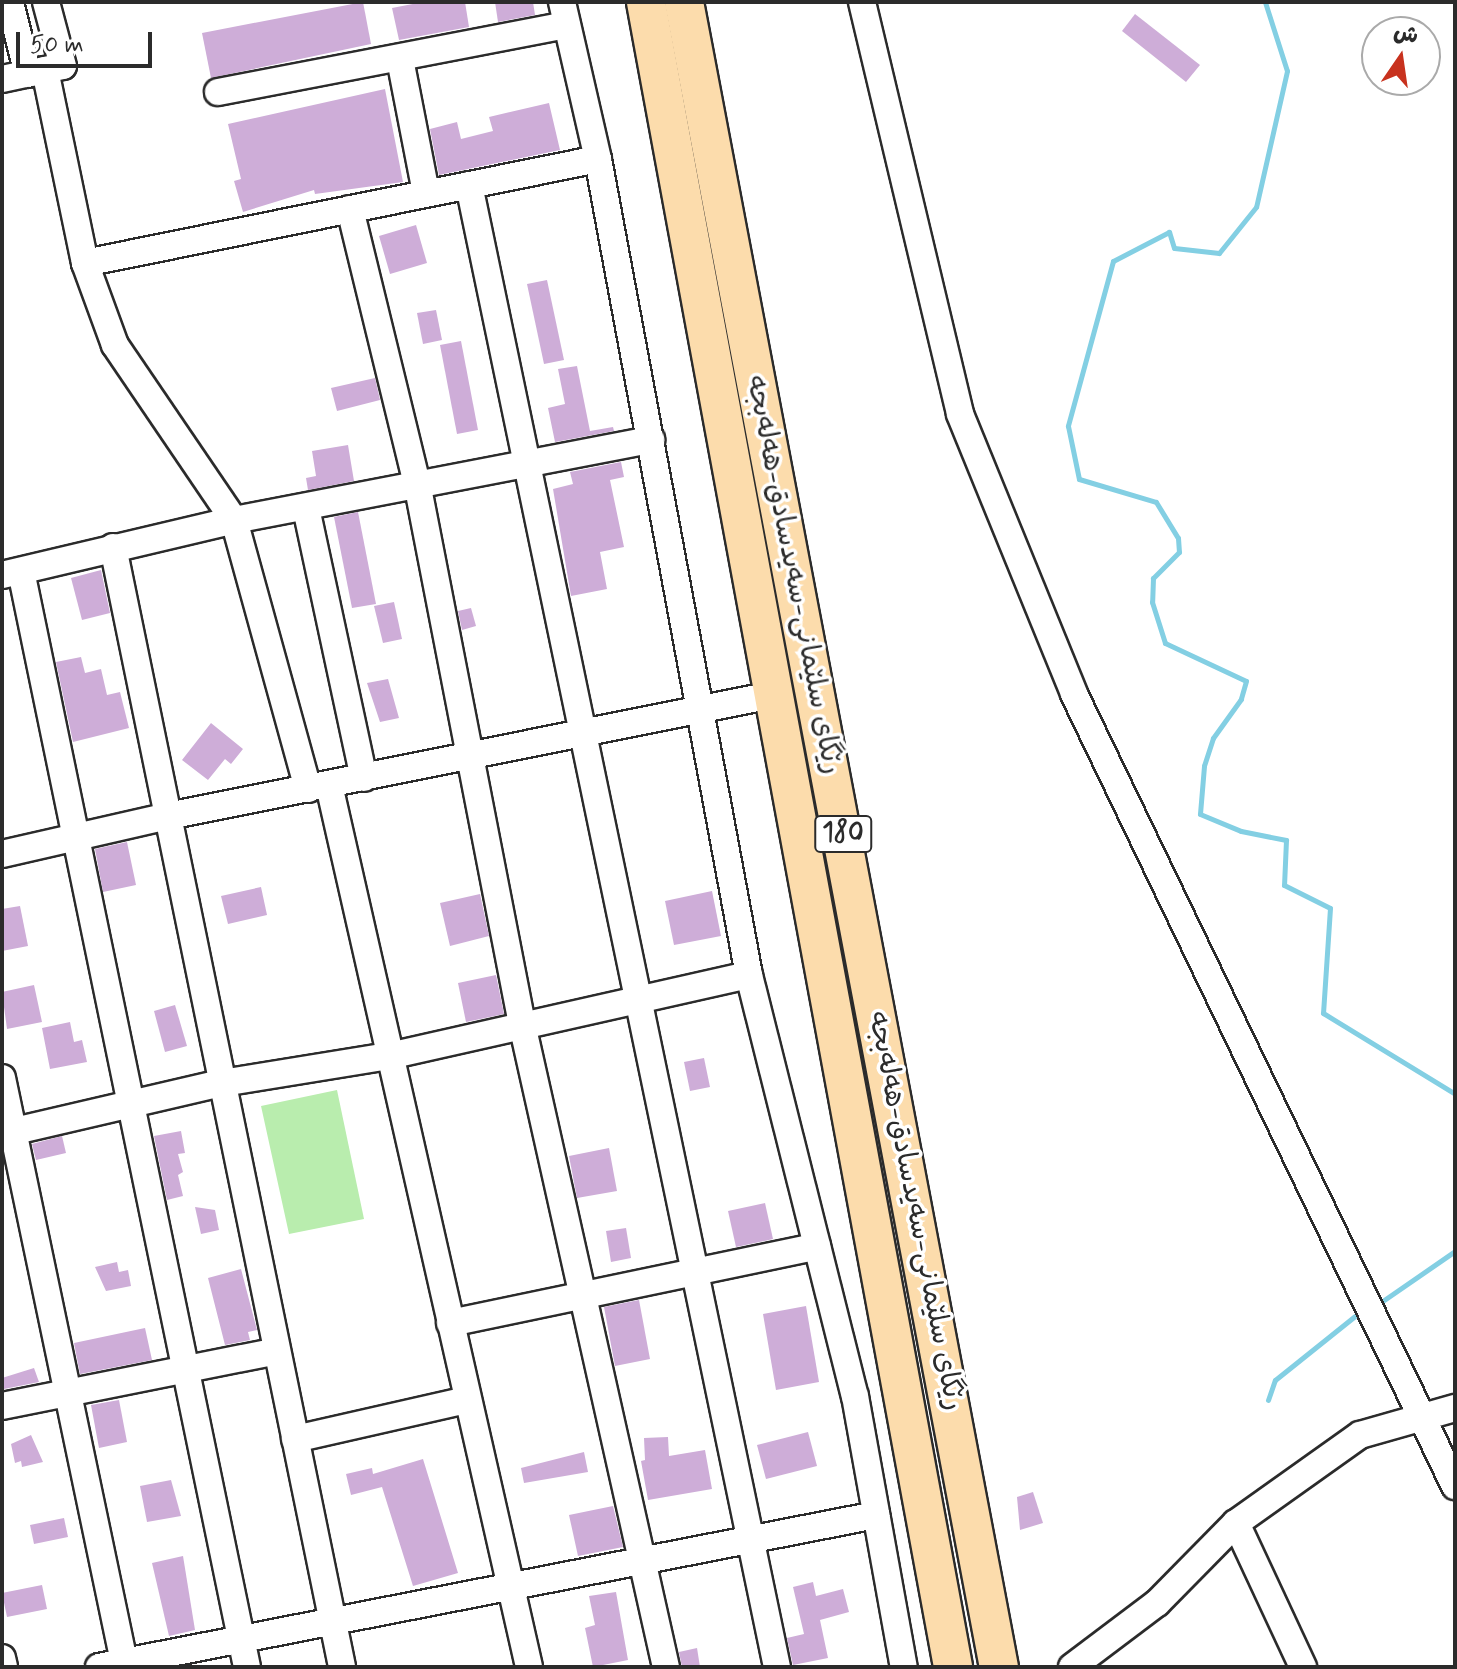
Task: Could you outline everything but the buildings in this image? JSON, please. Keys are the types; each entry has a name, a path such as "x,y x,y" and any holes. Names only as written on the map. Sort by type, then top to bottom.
{"highway":[{"name":"رێگای سلێمانی-سەیدسادق-هەلەبجە","path":"646,2 953,1667"},
{"name":"رێگای سلێمانی-سەیدسادق-هەلەبجە","path":"684,2 999,1667"},
{"path":"833,1022 878,1017"}],"street":[{"path":"10,2 34,72 85,263 115,345 234,520 319,787 389,1056 529,1667"},
{"path":"34,72 46,2"},
{"path":"862,2 960,414 1074,694 1455,1486"},
{"path":"218,92 400,59 564,14 598,159 749,975 855,1396 904,1667"},
{"path":"400,59 426,193"},
{"path":"85,263 598,159"},
{"path":"469,185 777,1667"},
{"path":"350,209 418,488 522,1024 645,1560 666,1667"},
{"path":"247,1667 76,839 11,573 234,520 418,488 651,440"},
{"path":"306,508 364,778"},
{"path":"113,547 342,1667"},
{"path":"2,854 168,816 772,695"},
{"path":"8,1133 131,1107 222,1083 389,1056 749,975"},
{"path":"2,1078 8,1133 68,1394 116,1665 331,1618 509,1587 876,1515"},
{"path":"450,1323 817,1246"},
{"path":"2,1406 186,1372 277,1351"},
{"path":"295,1439 467,1400"},
{"path":"1072,1667 1157,1603 1236,1523 1360,1435 1420,1414 1455,1408"},
{"path":"1236,1523 1303,1667"},
{"path":"2,1658 4,1667"}],"green space":[{"path":"337,1090 364,1219 289,1234 261,1106"}],"waterway":[{"path":"1265,2 1287,71 1256,207 1219,253 1174,248 1169,232 1113,261 1068,426 1079,479 1156,502 1178,538 1179,552 1153,578 1152,602 1165,643 1246,681 1241,699 1213,738 1204,766 1200,814 1241,831 1286,840 1284,885 1330,908 1323,1013 1455,1094"},
{"path":"1384,1300 1455,1251"},
{"path":"1268,1400 1275,1380 1355,1316"}]}
